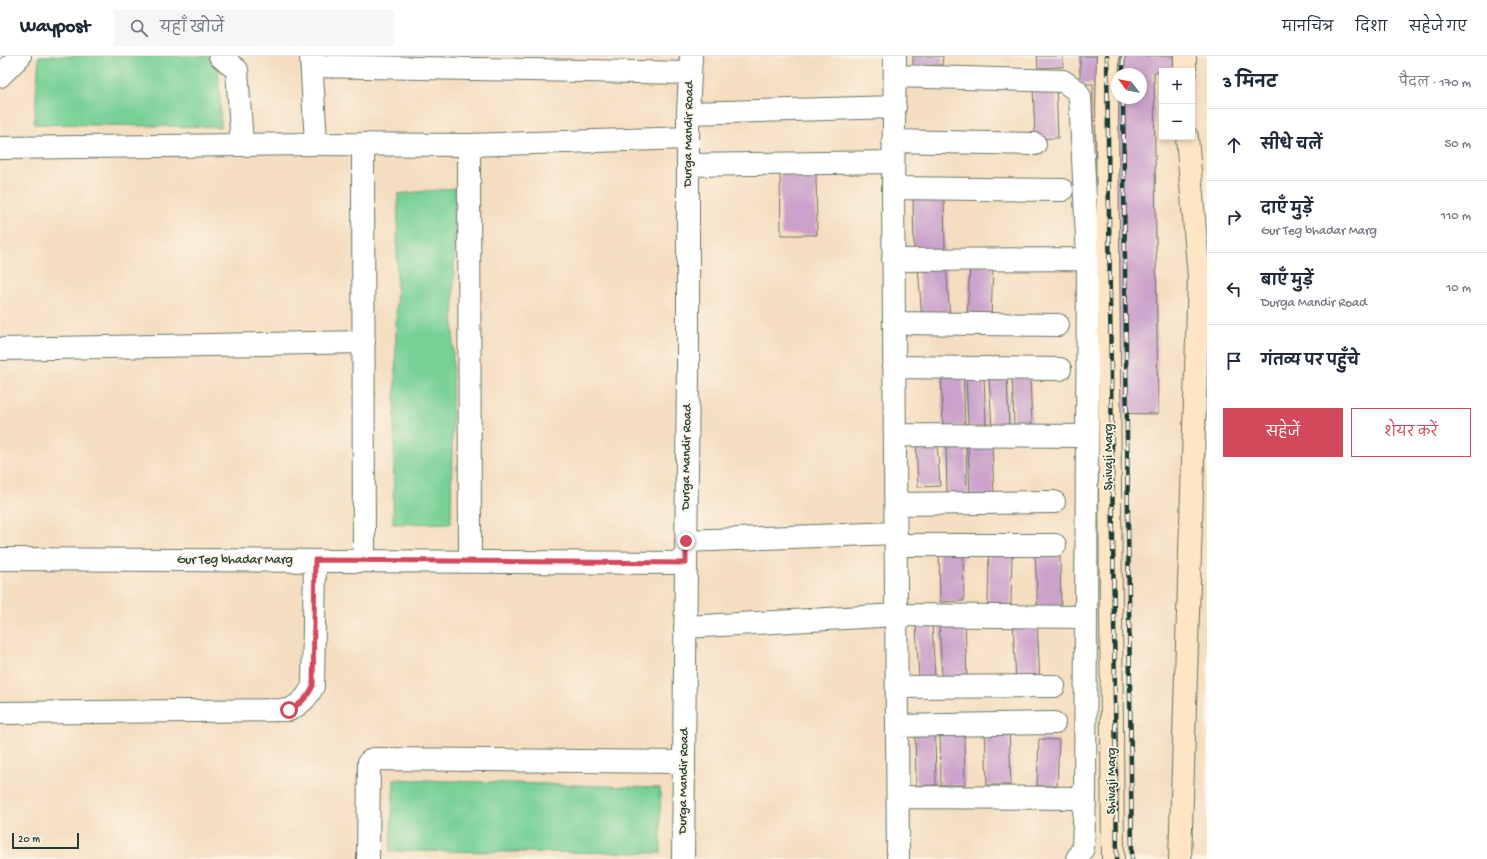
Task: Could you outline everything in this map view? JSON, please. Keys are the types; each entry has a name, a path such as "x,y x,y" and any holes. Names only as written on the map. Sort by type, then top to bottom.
{"main road":[{"name":"Shivaji Marg","path":"1108,56 1107,126 1113,859"},
{"path":"1185,56 1186,68"},
{"path":"1180,859 1199,277 1186,140"}],"street":[{"path":"0,76 20,56"},
{"path":"220,56 237,70 242,145"},
{"path":"316,144 311,61 691,65"},
{"name":"Durga Mandir Road","path":"683,859 688,113 691,65"},
{"path":"898,859 893,260 893,141 895,66 1063,81 1076,90 1080,97 1088,259 1085,798 1083,848 1077,859"},
{"path":"688,113 895,108"},
{"path":"0,148 316,144 469,145 688,138"},
{"path":"893,141 1035,144"},
{"path":"363,144 364,561"},
{"path":"469,145 470,561"},
{"path":"688,165 893,162"},
{"path":"893,188 1062,190"},
{"path":"893,260 1088,259"},
{"path":"894,323 1058,325"},
{"path":"0,349 364,342"},
{"path":"894,367 1060,369"},
{"path":"895,436 1086,436"},
{"path":"896,504 1054,502"},
{"path":"686,541 896,539 1055,545"},
{"name":"Gur Teg bhadar Marg","path":"0,559 686,563"},
{"path":"0,713 289,710 300,704 308,696 313,686 315,560"},
{"path":"685,627 896,615 1086,617"},
{"path":"897,687 1054,686"},
{"path":"897,726 1054,723"},
{"path":"368,859 369,762 373,759 684,762"},
{"path":"898,797 1085,798"}],"green space":[{"path":"39,56 218,56 221,127 34,124"},
{"path":"455,188 451,523 393,524 398,194"},
{"path":"394,779 660,788 661,853 390,851"}],"building":[{"path":"913,56 943,56 942,65 913,66"},
{"path":"1037,56 1063,56 1063,67 1038,68"},
{"path":"1080,56 1176,56 1176,68 1159,68 1159,72 1154,72 1158,414 1094,413 1093,84 1080,84"},
{"path":"1056,83 1058,138 1035,139 1033,84"},
{"path":"816,171 817,235 781,235 780,172"},
{"path":"944,197 945,251 914,252 913,198"},
{"path":"946,264 950,318 922,320 918,266"},
{"path":"970,265 993,266 991,318 967,317"},
{"path":"963,370 965,426 943,427 941,371"},
{"path":"984,374 986,426 968,427 966,375"},
{"path":"1007,375 1009,428 992,429 989,376"},
{"path":"1030,375 1032,425 1014,426 1012,376"},
{"path":"966,440 967,497 947,497 946,441"},
{"path":"992,441 994,497 970,498 968,442"},
{"path":"937,442 940,486 918,487 916,443"},
{"path":"963,547 964,601 940,602 939,548"},
{"path":"989,552 1012,552 1011,605 988,605"},
{"path":"1060,554 1061,612 1038,613 1035,555"},
{"path":"1037,619 1040,682 1016,684 1013,620"},
{"path":"965,620 967,679 942,679 939,621"},
{"path":"932,624 935,679 919,680 916,625"},
{"path":"1009,726 1011,785 987,785 985,727"},
{"path":"964,729 965,785 941,785 940,730"},
{"path":"915,730 935,730 936,785 916,786"},
{"path":"1039,739 1059,740 1057,786 1037,786"}],"railway":[{"path":"1107,56 1117,859"},
{"path":"1123,56 1123,68"},
{"path":"1123,104 1132,859"}],"route":[{"path":"289,710 300,704 308,696 313,686 315,560 686,563 686,541"}]}
